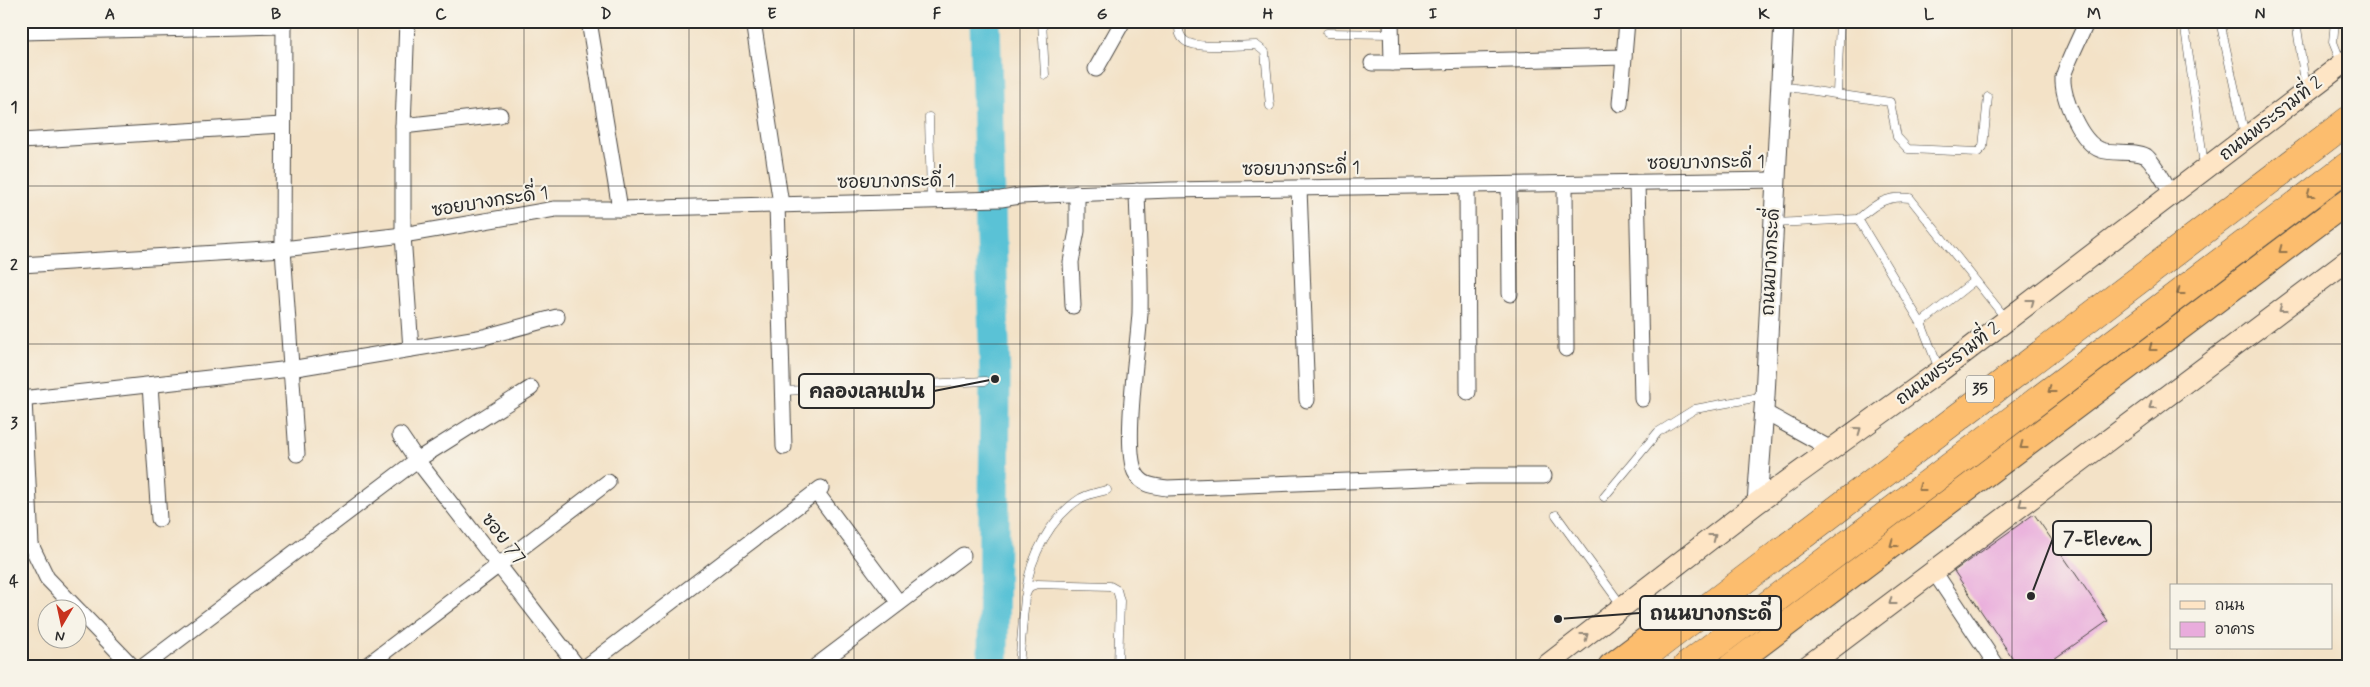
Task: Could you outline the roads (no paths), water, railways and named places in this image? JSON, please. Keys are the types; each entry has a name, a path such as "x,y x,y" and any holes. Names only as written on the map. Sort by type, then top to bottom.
{"highway":[{"name":"35","path":"1611,666 2349,111"},
{"path":"1631,666 2349,120"},
{"path":"1687,666 2349,165"},
{"path":"1731,666 2349,200"}],"main road":[{"name":"ถนนพระรามที่ 2","path":"1546,666 1757,503 1940,371 2345,62"},
{"path":"1808,666 2349,258"}],"street":[{"path":"408,21 403,126 402,235 411,349"},
{"path":"589,21 620,210"},
{"path":"753,21 779,204 784,448"},
{"path":"1096,69 1123,21"},
{"path":"1620,104 1627,21"},
{"name":"ถนนบางกระดี่","path":"1757,503 1784,21"},
{"path":"2087,21 2063,77 2068,108 2085,137 2098,149 2120,154 2139,153 2148,157 2172,194"},
{"path":"21,32 284,23 282,125 283,249 297,454"},
{"path":"1391,27 1392,63"},
{"path":"1372,63 1624,57"},
{"path":"403,126 500,115"},
{"path":"21,141 282,125"},
{"name":"ซอยบางกระดี่ 1","path":"21,265 283,249 402,235 555,209 620,210 988,199 1137,191 1775,180"},
{"path":"1637,183 1642,399"},
{"path":"1566,184 1566,349"},
{"path":"1509,185 1510,294"},
{"path":"1467,186 1468,392"},
{"path":"1299,188 1307,400"},
{"path":"1137,191 1140,312 1131,428 1133,465 1141,480 1146,484 1174,488 1477,476 1544,476"},
{"path":"1073,306 1071,262 1077,231 1077,194"},
{"path":"132,666 47,578 31,545 23,399 290,369 484,337 557,317"},
{"path":"150,385 159,519"},
{"path":"144,666 416,460 531,388"},
{"path":"1764,404 1831,449"},
{"name":"ซอย 77","path":"400,435 416,460 499,563 578,666"},
{"path":"366,666 608,482"},
{"path":"587,666 819,490 899,603"},
{"path":"816,666 963,555"},
{"path":"1933,570 1997,666"}],"lane":[{"path":"1042,21 1045,75"},
{"path":"1179,21 1180,35 1185,42 1196,45 1256,45 1262,48 1265,52 1270,106"},
{"path":"1837,93 1840,21"},
{"path":"2184,21 2204,171"},
{"path":"2220,21 2245,138"},
{"path":"2296,21 2306,91"},
{"path":"2335,21 2333,26 2333,42 2345,62"},
{"path":"1327,33 1391,27"},
{"path":"1781,86 1890,102 1897,137 1908,149 1978,152 1983,147 1988,97"},
{"path":"929,117 931,200"},
{"path":"1773,223 1858,219 1874,205 1894,196 1910,198 2007,320"},
{"path":"1858,219 1921,323 1940,371"},
{"path":"1921,323 1975,280"},
{"path":"784,391 985,381"},
{"path":"1604,497 1658,432 1694,409 1764,404"},
{"path":"1019,666 1025,597 1032,562 1058,519 1080,499 1107,490"},
{"path":"1556,515 1623,607"},
{"path":"1025,597 1029,587 1037,584 1110,586 1117,590 1120,601 1118,666"}],"waterway":[{"path":"985,21 995,379 993,666"}],"place":[{"name":"คลองเลนเปน","path":"995,379"},
{"name":"7-Eleven","path":"2031,596"},
{"name":"ถนนบางกระดี่","path":"1558,619"}]}
